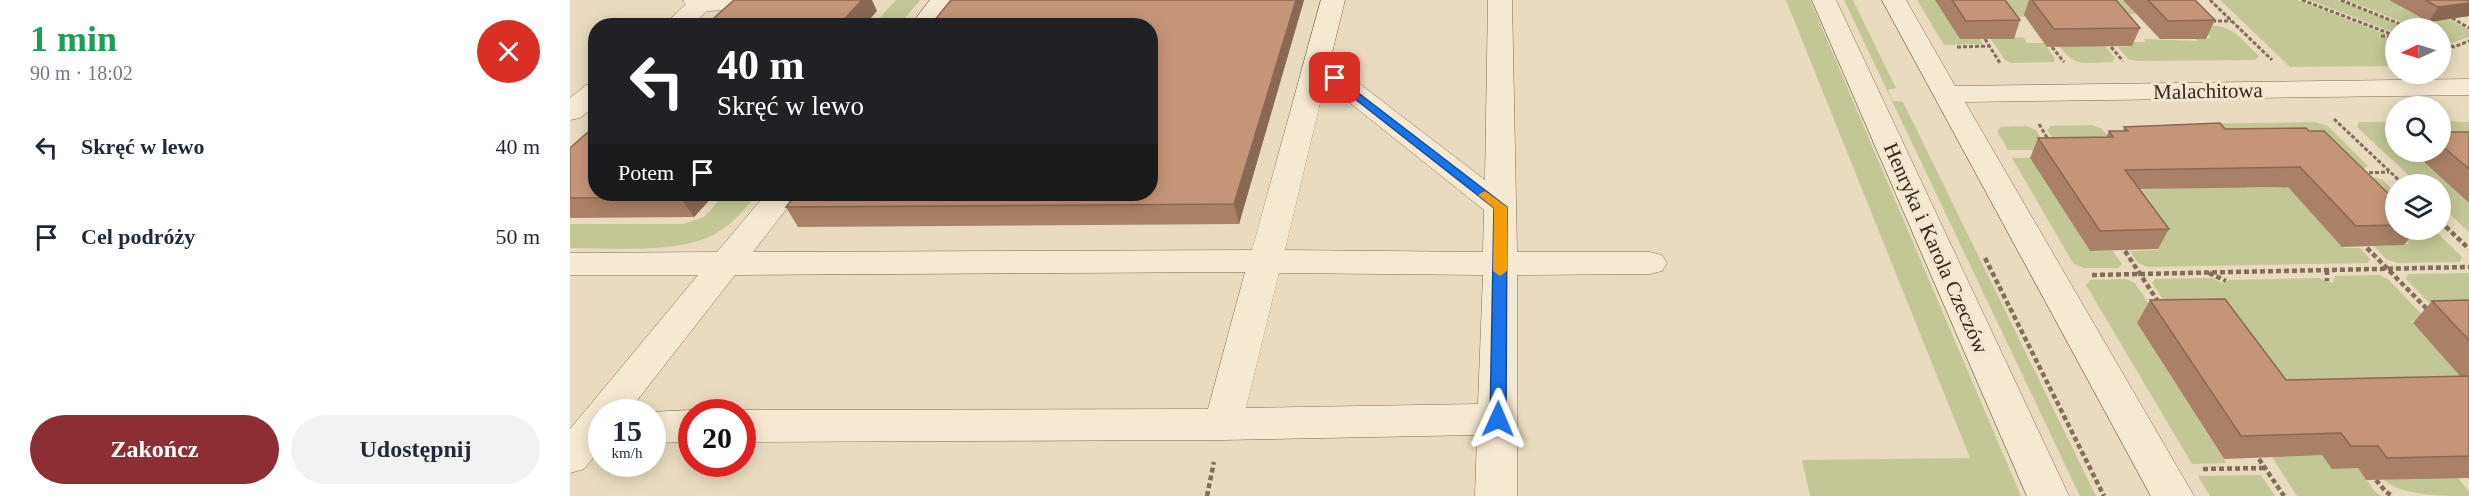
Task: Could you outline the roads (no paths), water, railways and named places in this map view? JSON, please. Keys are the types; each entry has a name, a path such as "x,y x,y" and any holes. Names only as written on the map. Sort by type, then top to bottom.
{"street":[{"path":"683,18 698,2 791,0"},
{"path":"929,18 944,0"},
{"path":"1223,424 1333,0"},
{"path":"1496,496 1500,264 1500,0"},
{"name":"Henryka i Karola Czeczów","path":"1824,0 2048,496"},
{"path":"1894,0 2173,496"},
{"path":"1317,64 1500,207"},
{"name":"Malachitowa","path":"1948,94 2469,87"},
{"path":"570,112 588,97"},
{"path":"618,399 724,263 776,201"},
{"path":"570,264 1265,261 1650,263"},
{"path":"756,426 1223,424 1498,419"},
{"path":"570,457 588,436"}]}
